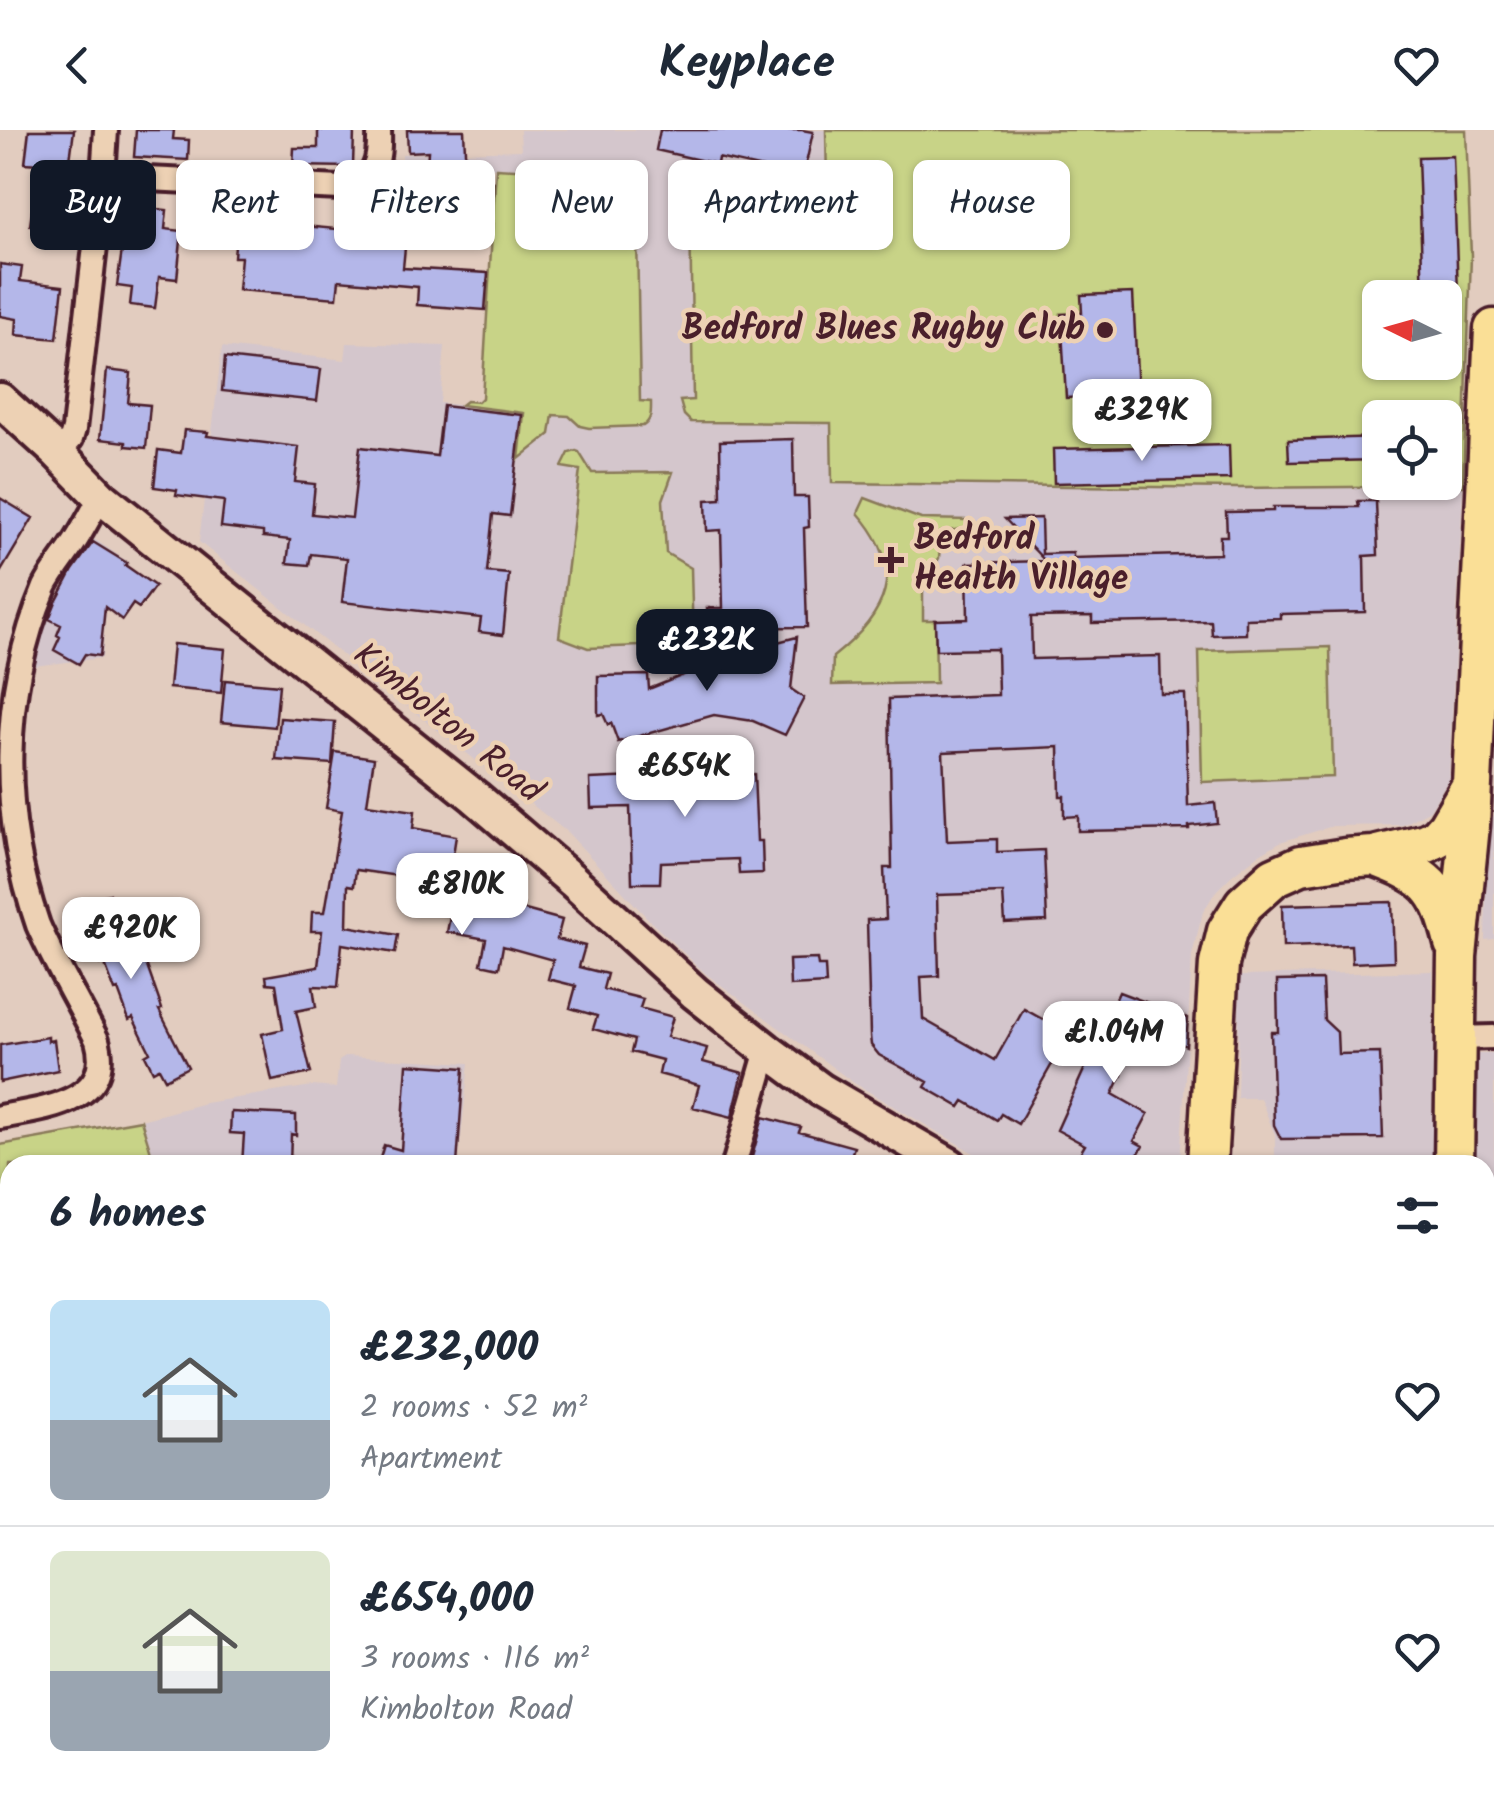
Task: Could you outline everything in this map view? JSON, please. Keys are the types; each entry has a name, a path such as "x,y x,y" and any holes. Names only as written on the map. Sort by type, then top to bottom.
{"main road":[{"path":"1454,1155 1457,956 1487,605 1494,329"},
{"name":"Kimbolton Road","path":"0,400 101,497 461,785 695,993 822,1090 933,1155"},
{"path":"1208,1155 1219,964 1234,917 1263,884 1286,870 1319,861 1374,856 1438,837 1471,786"},
{"path":"1374,856 1402,866 1428,882 1444,909 1457,956"}],"street":[{"path":"104,160 106,130"},
{"path":"156,179 341,188 369,177 378,162 379,130"},
{"path":"58,453 71,439 74,429 95,250"},
{"path":"0,1117 70,1102 86,1092 101,1054 38,925 17,868 2,795 1,727 22,642 45,586 101,497"},
{"path":"1456,1038 1494,1037"},
{"path":"737,1155 766,1050"}],"shaded area":[{"name":"Bedford Health Village","path":"520,130 826,130 827,160 668,160 668,250 828,250 832,482 1362,487 1362,500 1462,500 1463,486 1449,779 1430,810 1403,825 1333,826 1280,842 1258,855 1216,891 1203,912 1192,955 1181,1155 977,1155 854,1083 706,974 568,833 199,542 222,347 345,360 347,343 445,346 440,403 460,405 482,398 491,250 495,250 495,160 402,160 402,154 521,150"},
{"path":"91,537 128,562 104,599 110,604 102,658 33,666 46,619"},
{"path":"1488,816 1494,816 1494,939 1485,940"},
{"path":"1433,971 1433,1155 1275,1155 1275,1135 1260,1098 1237,1098 1240,976"},
{"path":"1475,1054 1494,1054 1494,1155 1473,1155"},
{"path":"347,1056 469,1063 459,1155 0,1155 0,1145 141,1120 205,1103 312,1086 336,1088 339,1061"}],"green space":[{"name":"Bedford Blues Rugby Club","path":"826,130 1466,130 1471,256 1463,486 1462,400 1362,400 1362,487 1239,488 832,483 831,423 691,422 680,401 693,400 691,250 893,250 893,160 827,160"},
{"path":"496,168 515,169 515,250 637,250 640,401 651,402 649,418 643,426 589,428 569,416 553,415 550,434 519,459 524,413 461,405 482,398 491,250 495,250"},
{"path":"576,451 592,473 673,472 663,500 666,553 691,568 693,644 588,648 559,637 580,470 562,467 569,453"},
{"path":"865,498 921,519 971,520 981,526 941,532 939,558 923,586 923,620 935,620 936,683 832,685 833,657 866,625 884,591 883,554 858,513"},
{"path":"1330,647 1333,777 1202,782 1199,651"},
{"path":"141,1120 152,1155 0,1155 0,1145"}],"building":[{"path":"29,130 74,130 70,160 25,163"},
{"path":"136,130 174,130 173,139 189,140 188,160 134,157"},
{"path":"318,130 354,131 353,160 334,160 334,167 314,166 314,160 293,160 294,148 318,148"},
{"path":"407,130 464,130 465,160 427,160 428,151 408,152"},
{"path":"660,130 813,132 807,160 700,160 656,150"},
{"path":"1453,156 1458,280 1422,280 1418,157"},
{"path":"156,209 167,210 165,229 176,230 176,250 180,250 177,279 159,277 155,308 130,305 132,288 117,286 122,250 156,250"},
{"path":"314,227 334,229 334,250 405,250 403,268 488,273 485,310 417,305 418,287 339,280 337,298 238,290 241,257 234,257 235,250 314,250"},
{"path":"0,264 22,267 20,281 63,286 57,339 16,335 17,319 0,316"},
{"path":"1133,293 1138,394 1066,398 1061,314 1082,313 1081,295"},
{"path":"225,358 321,369 317,401 222,391"},
{"path":"107,370 131,373 128,403 150,405 146,448 100,439"},
{"path":"443,406 522,415 510,516 493,514 487,572 509,574 503,635 479,632 481,618 342,602 347,558 311,554 309,565 287,563 290,540 221,527 224,501 176,495 177,490 154,487 158,450 181,453 184,430 208,432 207,436 299,447 295,482 315,484 312,514 352,518 360,447 437,456"},
{"path":"1362,438 1362,460 1289,462 1288,440"},
{"path":"793,439 794,497 808,497 809,527 804,528 807,627 707,628 707,608 723,608 721,530 707,531 706,500 721,499 720,441"},
{"path":"1229,445 1230,479 1054,483 1053,449"},
{"path":"0,498 33,518 0,573"},
{"path":"1358,501 1376,501 1378,555 1364,556 1365,612 1246,619 1246,634 1212,635 1211,621 1092,623 1092,616 1031,617 1032,659 1160,656 1161,694 1185,694 1188,806 1215,803 1217,823 1189,829 1078,831 1078,816 1064,817 1059,747 943,752 947,841 997,839 997,852 1044,850 1047,921 1005,923 1003,893 937,895 939,976 921,977 923,1019 995,1060 1024,1009 1069,1034 1018,1124 1001,1114 997,1120 964,1101 960,1107 925,1087 928,1082 879,1055 870,1036 867,920 886,919 884,868 892,868 889,699 998,695 997,649 936,650 935,620 968,619 967,563 1045,561 1005,519 1041,518 1042,554 1073,553 1073,558 1220,554 1220,536 1227,536 1226,512 1273,511 1273,507 1359,507"},
{"path":"93,542 155,586 139,608 133,604 122,620 105,607 100,656 85,654 79,664 54,650 61,625 49,619 73,570"},
{"path":"797,637 791,689 804,698 785,735 753,721 714,715 618,742 611,723 608,725 603,714 598,715 598,676 648,675 649,689 701,668 699,662"},
{"path":"173,644 225,649 221,693 169,688"},
{"path":"225,680 279,685 275,727 221,722"},
{"path":"280,718 335,722 332,764 276,760"},
{"path":"335,752 374,758 367,804 415,811 413,828 456,836 452,861 486,867 481,893 519,900 518,908 562,920 557,939 585,946 579,967 607,974 603,989 643,999 640,1008 673,1017 667,1037 707,1048 703,1062 743,1073 732,1117 693,1107 699,1085 659,1074 662,1060 631,1052 634,1040 593,1029 597,1016 570,1008 576,986 548,979 553,960 503,946 499,968 481,964 486,939 447,932 453,902 417,896 419,879 356,870 354,886 348,885 347,926 398,935 395,953 342,944 338,987 313,986 316,1007 296,1011 311,1073 272,1081 262,1034 283,1029 276,984 267,983 266,976 318,967 322,931 311,931 312,912 325,912 342,811 326,808"},
{"path":"754,774 757,841 762,841 763,873 739,874 738,859 661,862 660,883 632,883 630,807 591,808 590,779"},
{"path":"110,894 117,925 125,922 137,953 142,952 162,1009 159,1010 188,1067 165,1079 159,1068 153,1071 145,1055 150,1052 133,1018 129,1020 104,962 100,964 86,928 83,929 77,901"},
{"path":"1392,902 1394,961 1352,963 1351,945 1283,947 1282,905"},
{"path":"817,959 818,966 825,966 826,984 790,986 789,960"},
{"path":"1322,980 1324,1020 1337,1032 1338,1054 1380,1053 1383,1138 1281,1139 1274,1125 1271,1032 1278,1032 1277,981"},
{"path":"1119,992 1188,1018 1186,1046 1138,1025 1115,1072 1122,1075 1113,1094 1148,1114 1134,1141 1143,1146 1138,1155 1079,1155 1085,1145 1057,1130"},
{"path":"48,1037 48,1041 54,1040 58,1070 0,1082 0,1045"},
{"path":"407,1064 464,1068 458,1155 381,1155 384,1145 401,1150"},
{"path":"231,1112 296,1115 290,1155 243,1155 244,1134 230,1133"},
{"path":"763,1117 854,1147 851,1155 753,1155"}],"place":[{"name":"Bedford Blues Rugby Club","path":"1105,330"},
{"name":"Bedford Health Village","path":"891,560"}]}
